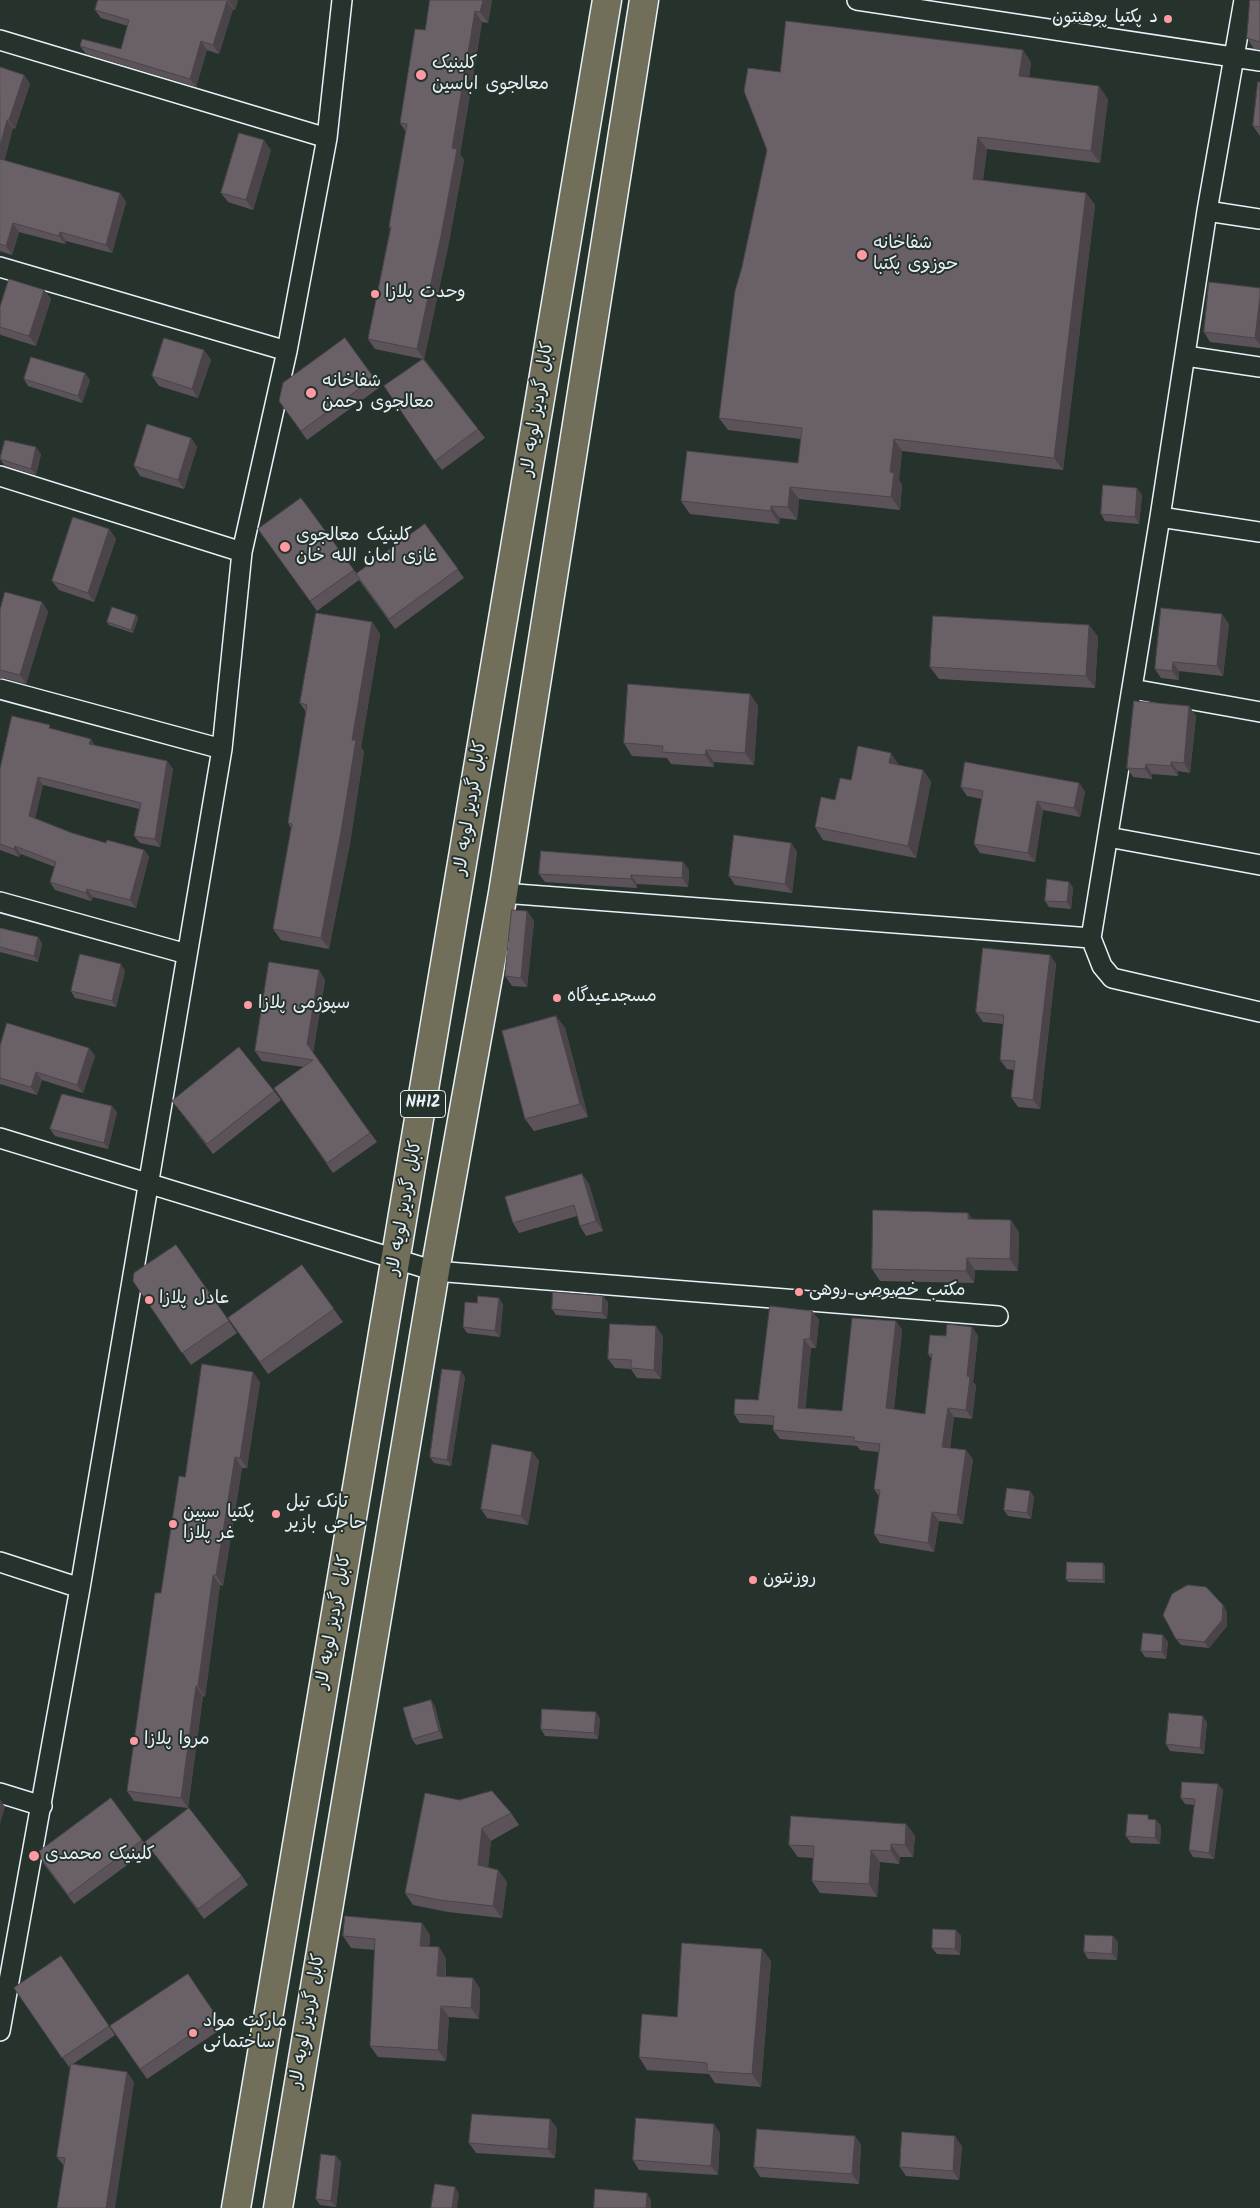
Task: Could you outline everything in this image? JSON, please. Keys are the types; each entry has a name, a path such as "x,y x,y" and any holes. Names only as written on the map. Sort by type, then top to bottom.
{"highway":[{"name":"کابل گردیز لویه لار","path":"236,2208 607,0"},
{"name":"کابل گردیز لویه لار","path":"278,2208 435,1271 503,893 644,0"}],"street":[{"path":"0,2031 2,2003 42,1806 80,1588 222,749 242,552 288,351 327,138 342,0"},
{"path":"857,0 1260,61"},
{"path":"1244,0 1207,211 1186,356 1090,938 1102,966 1112,978 1260,1012"},
{"path":"0,40 327,138"},
{"path":"1207,211 1260,219"},
{"path":"0,267 288,351"},
{"path":"1186,356 1260,367"},
{"path":"0,476 242,552"},
{"path":"1160,517 1260,532"},
{"path":"1132,688 1260,712"},
{"path":"0,689 222,749"},
{"path":"1108,837 1260,865"},
{"path":"503,893 1090,938"},
{"path":"0,902 187,954"},
{"path":"0,1138 435,1271 998,1316"},
{"path":"0,1562 80,1588"},
{"path":"0,1793 42,1806"}],"building":[{"path":"98,0 230,0 227,1 213,45 201,41 190,79 80,46 82,39 121,49 129,20 95,10"},
{"path":"430,0 483,0 480,12 475,11 452,148 457,149 417,349 368,339 391,227 389,227 407,124 400,123 415,29 425,30"},
{"path":"1250,0 1260,0 1260,42 1247,38"},
{"path":"786,21 1023,50 1019,76 1099,86 1091,151 978,137 973,179 1086,193 1054,458 894,439 890,472 894,473 891,497 790,487 788,507 771,506 771,511 681,501 687,451 798,463 802,428 719,418 735,291 742,267 767,150 744,91 748,68 780,72"},
{"path":"0,67 24,75 9,120 7,120 0,146"},
{"path":"1258,82 1260,82 1260,127 1253,126"},
{"path":"239,133 264,140 246,200 221,193"},
{"path":"0,159 120,193 106,245 60,232 59,236 13,223 6,246 0,244"},
{"path":"9,279 44,290 29,336 0,327 0,307"},
{"path":"1209,282 1260,288 1255,338 1204,332"},
{"path":"164,338 204,350 192,389 152,376"},
{"path":"345,338 374,378 301,431 279,401 283,383"},
{"path":"31,357 85,373 78,396 24,379"},
{"path":"423,359 478,429 435,461 384,386"},
{"path":"147,424 191,438 178,480 134,466"},
{"path":"5,440 36,447 31,469 0,459"},
{"path":"1103,485 1137,488 1135,517 1101,514"},
{"path":"301,498 354,570 310,601 258,529"},
{"path":"73,517 109,529 88,593 52,581"},
{"path":"425,524 458,569 389,619 356,574"},
{"path":"5,592 42,602 20,675 0,670 0,610"},
{"path":"112,607 136,615 131,630 107,622"},
{"path":"1161,608 1222,614 1217,666 1173,662 1172,671 1155,669"},
{"path":"316,613 372,622 352,740 356,740 321,938 273,929 292,824 288,823 307,705 300,703"},
{"path":"933,616 1089,625 1086,676 930,667"},
{"path":"628,684 750,694 745,753 706,750 705,755 662,752 663,746 624,743"},
{"path":"1134,701 1189,706 1184,763 1171,762 1171,766 1146,764 1145,769 1127,768"},
{"path":"12,716 50,725 49,728 91,739 89,744 167,761 155,839 134,836 141,803 38,777 29,816 72,833 106,843 107,840 144,850 130,900 87,889 86,893 50,882 56,862 15,846 14,849 0,844 0,769"},
{"path":"858,746 891,753 889,763 923,770 908,846 815,827 821,797 835,800 840,778 851,780"},
{"path":"965,762 1079,783 1074,808 1037,801 1028,853 974,844 983,791 961,787"},
{"path":"734,835 791,843 785,884 729,876"},
{"path":"541,851 683,862 682,878 631,875 631,879 539,874"},
{"path":"1047,879 1069,882 1067,902 1045,901"},
{"path":"512,910 527,911 521,978 505,976"},
{"path":"0,928 38,937 34,956 0,947"},
{"path":"983,948 1050,955 1033,1100 1011,1097 1015,1061 1000,1060 1004,1015 976,1012"},
{"path":"80,954 121,964 112,1001 71,991"},
{"path":"269,962 319,970 307,1044 370,1133 327,1163 274,1088 313,1060 255,1051"},
{"path":"556,1016 580,1104 525,1119 502,1031"},
{"path":"7,1023 89,1048 77,1085 36,1072 31,1087 0,1078 0,1046"},
{"path":"239,1047 274,1091 207,1144 172,1101"},
{"path":"62,1094 112,1106 104,1143 50,1129"},
{"path":"582,1174 596,1221 580,1226 574,1205 513,1223 505,1197"},
{"path":"873,1210 968,1213 968,1219 1011,1220 1010,1259 967,1258 966,1271 872,1269"},
{"path":"176,1245 229,1321 182,1353 133,1281 134,1273"},
{"path":"302,1265 334,1309 260,1362 228,1318"},
{"path":"553,1292 603,1296 602,1313 552,1309"},
{"path":"478,1296 499,1298 495,1331 463,1327 465,1302 477,1303"},
{"path":"770,1306 812,1311 810,1339 804,1339 798,1408 842,1411 852,1318 896,1321 886,1408 925,1414 932,1354 928,1354 930,1335 946,1336 947,1324 972,1327 967,1376 970,1377 966,1410 948,1408 942,1447 966,1450 957,1515 932,1512 928,1543 874,1534 880,1490 874,1489 880,1444 854,1441 854,1437 773,1430 774,1416 734,1414 735,1399 758,1400"},
{"path":"610,1324 656,1326 654,1370 631,1368 631,1360 608,1359"},
{"path":"202,1364 253,1372 240,1458 235,1457 216,1575 213,1575 181,1798 127,1791 155,1593 161,1593 179,1476 185,1477"},
{"path":"442,1369 461,1371 447,1460 430,1457"},
{"path":"492,1444 532,1452 521,1516 481,1509"},
{"path":"1007,1488 1030,1491 1027,1513 1004,1510"},
{"path":"1067,1562 1103,1563 1103,1580 1066,1579"},
{"path":"1188,1585 1206,1587 1223,1605 1222,1620 1204,1642 1176,1639 1163,1615 1172,1594"},
{"path":"1143,1633 1163,1635 1162,1652 1141,1651"},
{"path":"431,1700 439,1731 412,1739 403,1708"},
{"path":"542,1709 596,1712 594,1733 541,1729"},
{"path":"1169,1713 1203,1716 1200,1748 1166,1744"},
{"path":"1182,1782 1218,1784 1209,1853 1189,1850 1195,1799 1181,1798"},
{"path":"492,1791 511,1813 482,1828 478,1865 498,1870 493,1906 439,1900 405,1893 425,1793 459,1800"},
{"path":"111,1798 142,1840 68,1895 37,1853"},
{"path":"189,1808 242,1876 198,1909 145,1842"},
{"path":"1128,1814 1148,1815 1148,1819 1156,1820 1155,1838 1126,1836"},
{"path":"791,1816 906,1824 905,1845 891,1844 891,1851 871,1850 869,1884 812,1881 814,1846 789,1845"},
{"path":"345,1916 422,1923 420,1946 439,1947 437,1976 473,1978 471,2008 441,2006 438,2050 370,2046 375,1939 343,1936"},
{"path":"933,1929 956,1930 955,1949 932,1948"},
{"path":"1085,1935 1113,1936 1112,1954 1084,1952"},
{"path":"682,1943 762,1949 752,2074 707,2071 707,2063 639,2057 642,2014 677,2017"},
{"path":"61,1956 109,2026 62,2058 14,1988"},
{"path":"188,1974 217,2017 140,2069 110,2026"},
{"path":"71,2064 127,2072 106,2208 57,2208 65,2158 57,2157"},
{"path":"472,2114 550,2119 548,2149 469,2143"},
{"path":"636,2118 714,2124 711,2166 633,2160"},
{"path":"757,2129 855,2136 852,2174 754,2167"},
{"path":"902,2132 955,2136 953,2171 900,2167"},
{"path":"321,2154 336,2156 331,2201 316,2199"},
{"path":"435,2184 455,2187 452,2208 431,2208"},
{"path":"595,2189 647,2193 646,2208 594,2208"}],"place":[{"name":"د پکتیا پوهنتون","path":"1168,19"},
{"name":"کلینیک معالجوی اباسین","path":"421,75"},
{"name":"شفاخانه حوزوی پکتبا","path":"862,255"},
{"name":"وحدت پلازا","path":"375,294"},
{"name":"شفاخانه معالجوی رحمن","path":"311,393"},
{"name":"کلینیک معالجوی غازی امان الله خان","path":"285,547"},
{"name":"مسجدعیدگاه","path":"557,998"},
{"name":"سپوژمی پلازا","path":"248,1005"},
{"name":"مکتب خصوصی روهی","path":"799,1292"},
{"name":"عادل پلازا","path":"149,1300"},
{"name":"تانک تیل حاجی بازیر","path":"276,1514"},
{"name":"پکتیا سپین غر پلازا","path":"173,1524"},
{"name":"روزنتون","path":"753,1580"},
{"name":"مروا پلازا","path":"134,1741"},
{"name":"کلینیک محمدی","path":"34,1856"},
{"name":"مارکت مواد ساختمانی","path":"193,2033"}]}
